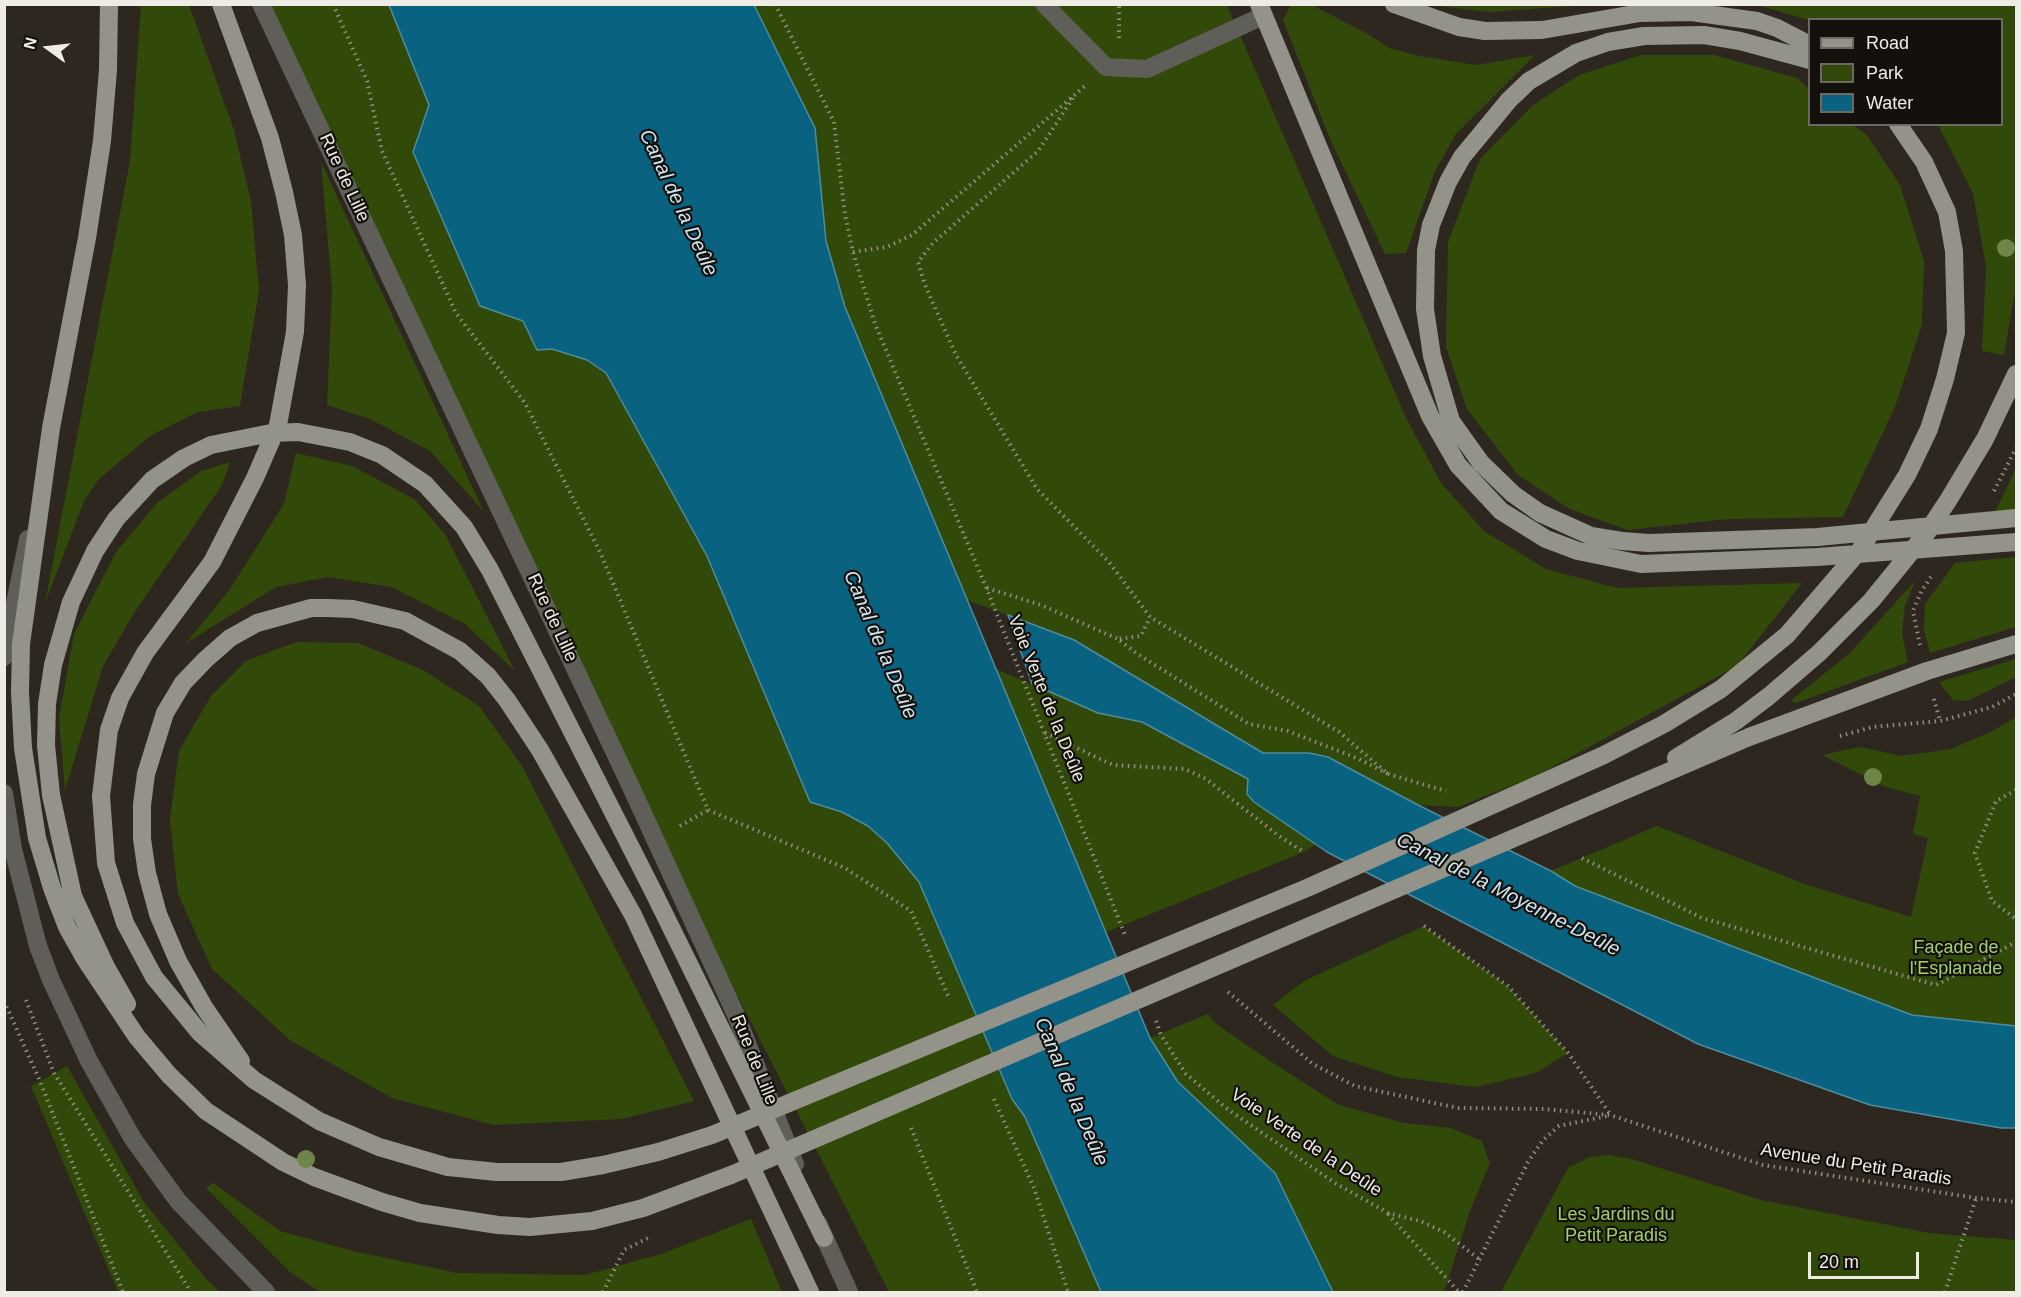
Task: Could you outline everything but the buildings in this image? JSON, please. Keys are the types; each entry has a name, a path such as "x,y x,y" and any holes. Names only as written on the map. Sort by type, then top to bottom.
{"main road":[{"path":"109,4 108,70 102,141 87,238 51,428 21,644 22,737 29,799 52,888 68,927 105,992 169,1076 206,1111 283,1162 345,1190 420,1213 498,1225 566,1225 644,1208 731,1175 1567,814 1793,720 1927,671 2016,644"},
{"path":"221,4 270,138 284,192 293,235 297,285 295,332 278,425 250,488 212,562 145,653 120,699 109,730 101,796 106,863 116,898 135,945 153,977 200,1033 254,1080 319,1120 369,1143 414,1159 473,1170 561,1172 658,1152 712,1135 1307,888 1542,784 1664,724 1721,689 1787,635 1860,550 1907,475 1929,429 1946,379 1956,333 1957,295 1954,251 1947,212 1924,162 1899,126"},
{"path":"1394,4 1459,27 1485,31 1542,30 1640,14 1691,12 1757,21 1808,44"},
{"path":"1261,10 1430,416 1458,465 1501,511 1546,539 1578,551 1641,564 1817,558 2016,542"},
{"path":"1808,60 1740,41 1704,34 1644,36 1608,42 1576,53 1529,81 1494,115 1462,157 1448,182 1438,202 1426,250 1425,309 1432,357 1443,399 1452,421 1481,463 1513,494 1540,513 1591,536 1622,542 1818,537 2016,518"},
{"path":"1567,814 1673,760 1736,721 1819,653 1871,601 1928,531 1985,439 2016,374"},
{"path":"169,1076 106,967 73,896 51,795 46,746 47,704 60,633 95,551 127,506 152,480 184,458 211,445 242,437 298,432 350,442 382,454 425,484 464,527 490,570 655,895 824,1239"},
{"path":"254,1080 204,1007 178,962 158,915 147,873 142,839 146,774 165,714 183,683 230,638 257,623 311,608 353,609 378,613 423,629 460,651 488,676 540,750 633,915 776,1216 810,1293"}],"street":[{"name":"Rue de Lille","path":"261,4 525,560 736,1015 824,1239 849,1293"},
{"path":"1044,4 1106,67 1147,69 1261,10"},
{"path":"4,657 51,428"},
{"path":"4,793 25,899 51,980 89,1061 133,1139 178,1201 266,1293"}],"path":[{"path":"333,4 367,81 382,151 456,313 525,403 600,552 708,810 845,868 911,911 949,998"},
{"name":"Voie Verte de la Deûle","path":"775,4 834,122 845,215 853,252 875,324 986,587 1129,946"},
{"path":"1118,49 1119,4"},
{"path":"853,252 887,247 912,236 1106,67"},
{"path":"1073,98 1038,151 933,243 918,262 925,285 956,356 1037,489 1109,562 1150,618 1339,732 1388,774"},
{"path":"1993,492 2016,448"},
{"path":"1918,640 1913,611 1922,590 1931,577"},
{"path":"986,587 1041,605 1118,639 1136,653 1249,724 1288,731 1359,759 1388,774 1446,791"},
{"path":"1118,639 1141,636 1150,618"},
{"path":"1839,737 1873,726 1940,721 1992,707 2016,694"},
{"path":"1045,733 1113,765 1185,769 1206,779 1279,836 1304,852"},
{"path":"2016,790 1996,801 1975,853 1992,900 2016,919"},
{"path":"679,826 708,810"},
{"path":"1582,858 1702,918 1936,985 2016,942"},
{"path":"1424,926 1508,986 1568,1053 1610,1115 1559,1126 1543,1140 1528,1162 1463,1293"},
{"name":"Avenue du Petit Paradis","path":"1228,992 1313,1064 1355,1086 1458,1108 1543,1109 1610,1115 1763,1165 1976,1198 2016,1202"},
{"path":"4,1001 40,1081 123,1293"},
{"name":"Voie Verte de la Deûle","path":"1153,1013 1161,1035 1186,1074 1269,1140 1335,1184 1388,1213 1420,1221 1444,1233 1479,1259"},
{"path":"994,1099 1034,1188 1068,1293"},
{"path":"909,1124 977,1293"},
{"path":"1945,1293 1976,1198"},
{"path":"1388,1213 1459,1293"},
{"path":"603,1293 624,1250 654,1235"}],"green space":[{"path":"141,5 189,5 234,130 251,202 259,291 240,406 198,412 150,436 99,479 84,501 45,603 130,161"},
{"path":"261,5 389,5 429,105 413,152 479,305 524,321 537,350 552,349 587,360 606,373 707,556 810,802 842,812 868,826 887,843 919,882 1012,1099 1025,1117 1101,1292 889,1292 631,787"},
{"path":"754,5 1227,5 1406,418 1441,483 1484,531 1546,569 1617,588 1802,583 1737,666 1536,776 1458,807 1418,805 1328,757 1309,753 1263,753 1074,640 967,600 844,307 826,241 815,128"},
{"path":"1291,5 1312,5 1366,33 1389,48 1419,56 1476,65 1535,55 1456,134 1435,171 1406,253 1385,254 1330,139 1283,20"},
{"path":"1431,5 1586,5 1489,12"},
{"path":"1757,5 2016,5 2016,285 2004,355 1982,351 1986,267 1973,193 1939,126 2003,126 2003,18 1808,20"},
{"path":"1641,55 1714,55 1797,78 1808,88 1808,126 1854,126 1867,135 1900,185 1924,261 1922,324 1895,407 1843,517 1728,519 1627,530 1570,509 1518,475 1467,409 1446,347 1448,242 1480,159 1532,106 1579,75"},
{"path":"321,162 484,512 430,451 370,419 327,405 332,288"},
{"path":"296,453 352,466 414,499 445,534 515,671 465,624 391,587 327,577 276,587 186,643 228,592 284,504"},
{"path":"230,462 222,485 134,613 103,666 65,790 59,718 74,634 116,552 157,503 201,471"},
{"path":"2016,468 2016,509 1995,512"},
{"path":"2016,557 2016,627 1930,653 1924,630 1925,604 1955,563"},
{"path":"1915,581 1905,606 1902,633 1908,662 1796,703 1790,701 1849,654"},
{"path":"296,642 358,643 425,671 479,706 522,766 694,1101 621,1119 494,1125 392,1098 290,1040 212,969 178,894 170,820 179,751 211,696 246,661"},
{"path":"2016,659 2016,677 1967,701 1953,700 1939,682"},
{"path":"996,669 1098,713 1142,722 1249,779 1247,794 1254,802 1316,844 1304,852 1106,932"},
{"name":"Façade de l'Esplanade","path":"2016,717 2016,1026 1912,1015 1804,976 1711,937 1666,923 1575,886 1551,871 1657,826 1805,884 1911,917 1928,838 1913,834 1920,796 1886,787 1822,755 1860,747 1901,756 1951,749 1995,730"},
{"path":"1424,926 1508,986 1568,1053 1536,1073 1475,1087 1397,1077 1333,1056 1273,1005 1304,981"},
{"path":"1208,1014 1215,1023 1337,1104 1403,1123 1451,1128 1482,1141 1490,1163 1470,1211 1444,1292 1333,1292 1275,1173 1178,1082 1150,1038"},
{"path":"67,1066 144,1202 206,1279 220,1292 118,1292 31,1086"},
{"name":"Les Jardins du Petit Paradis","path":"1609,1155 1635,1160 1761,1200 1929,1233 2016,1240 2016,1292 1501,1292 1568,1168 1590,1157"},
{"path":"213,1183 280,1231 353,1251 457,1273 585,1275 661,1254 751,1219 782,1292 320,1292 290,1272 206,1188"}],"water":[{"name":"Canal de la Deûle","path":"389,5 754,5 815,128 826,241 845,307 1150,1038 1178,1082 1275,1173 1333,1292 1101,1292 1025,1117 1012,1099 919,882 887,843 868,826 842,812 810,802 707,556 606,373 587,360 552,349 537,350 523,321 480,306 413,152 429,105"},
{"name":"Canal de la Moyenne-Deûle","path":"1008,615 1074,640 1263,753 1309,753 1328,757 1551,871 1575,886 1912,1015 2016,1026 2016,1128 2001,1128 1870,1105 1698,1044 1327,852 1254,802 1247,794 1248,779 1142,722 1098,713 1032,684"}]}
